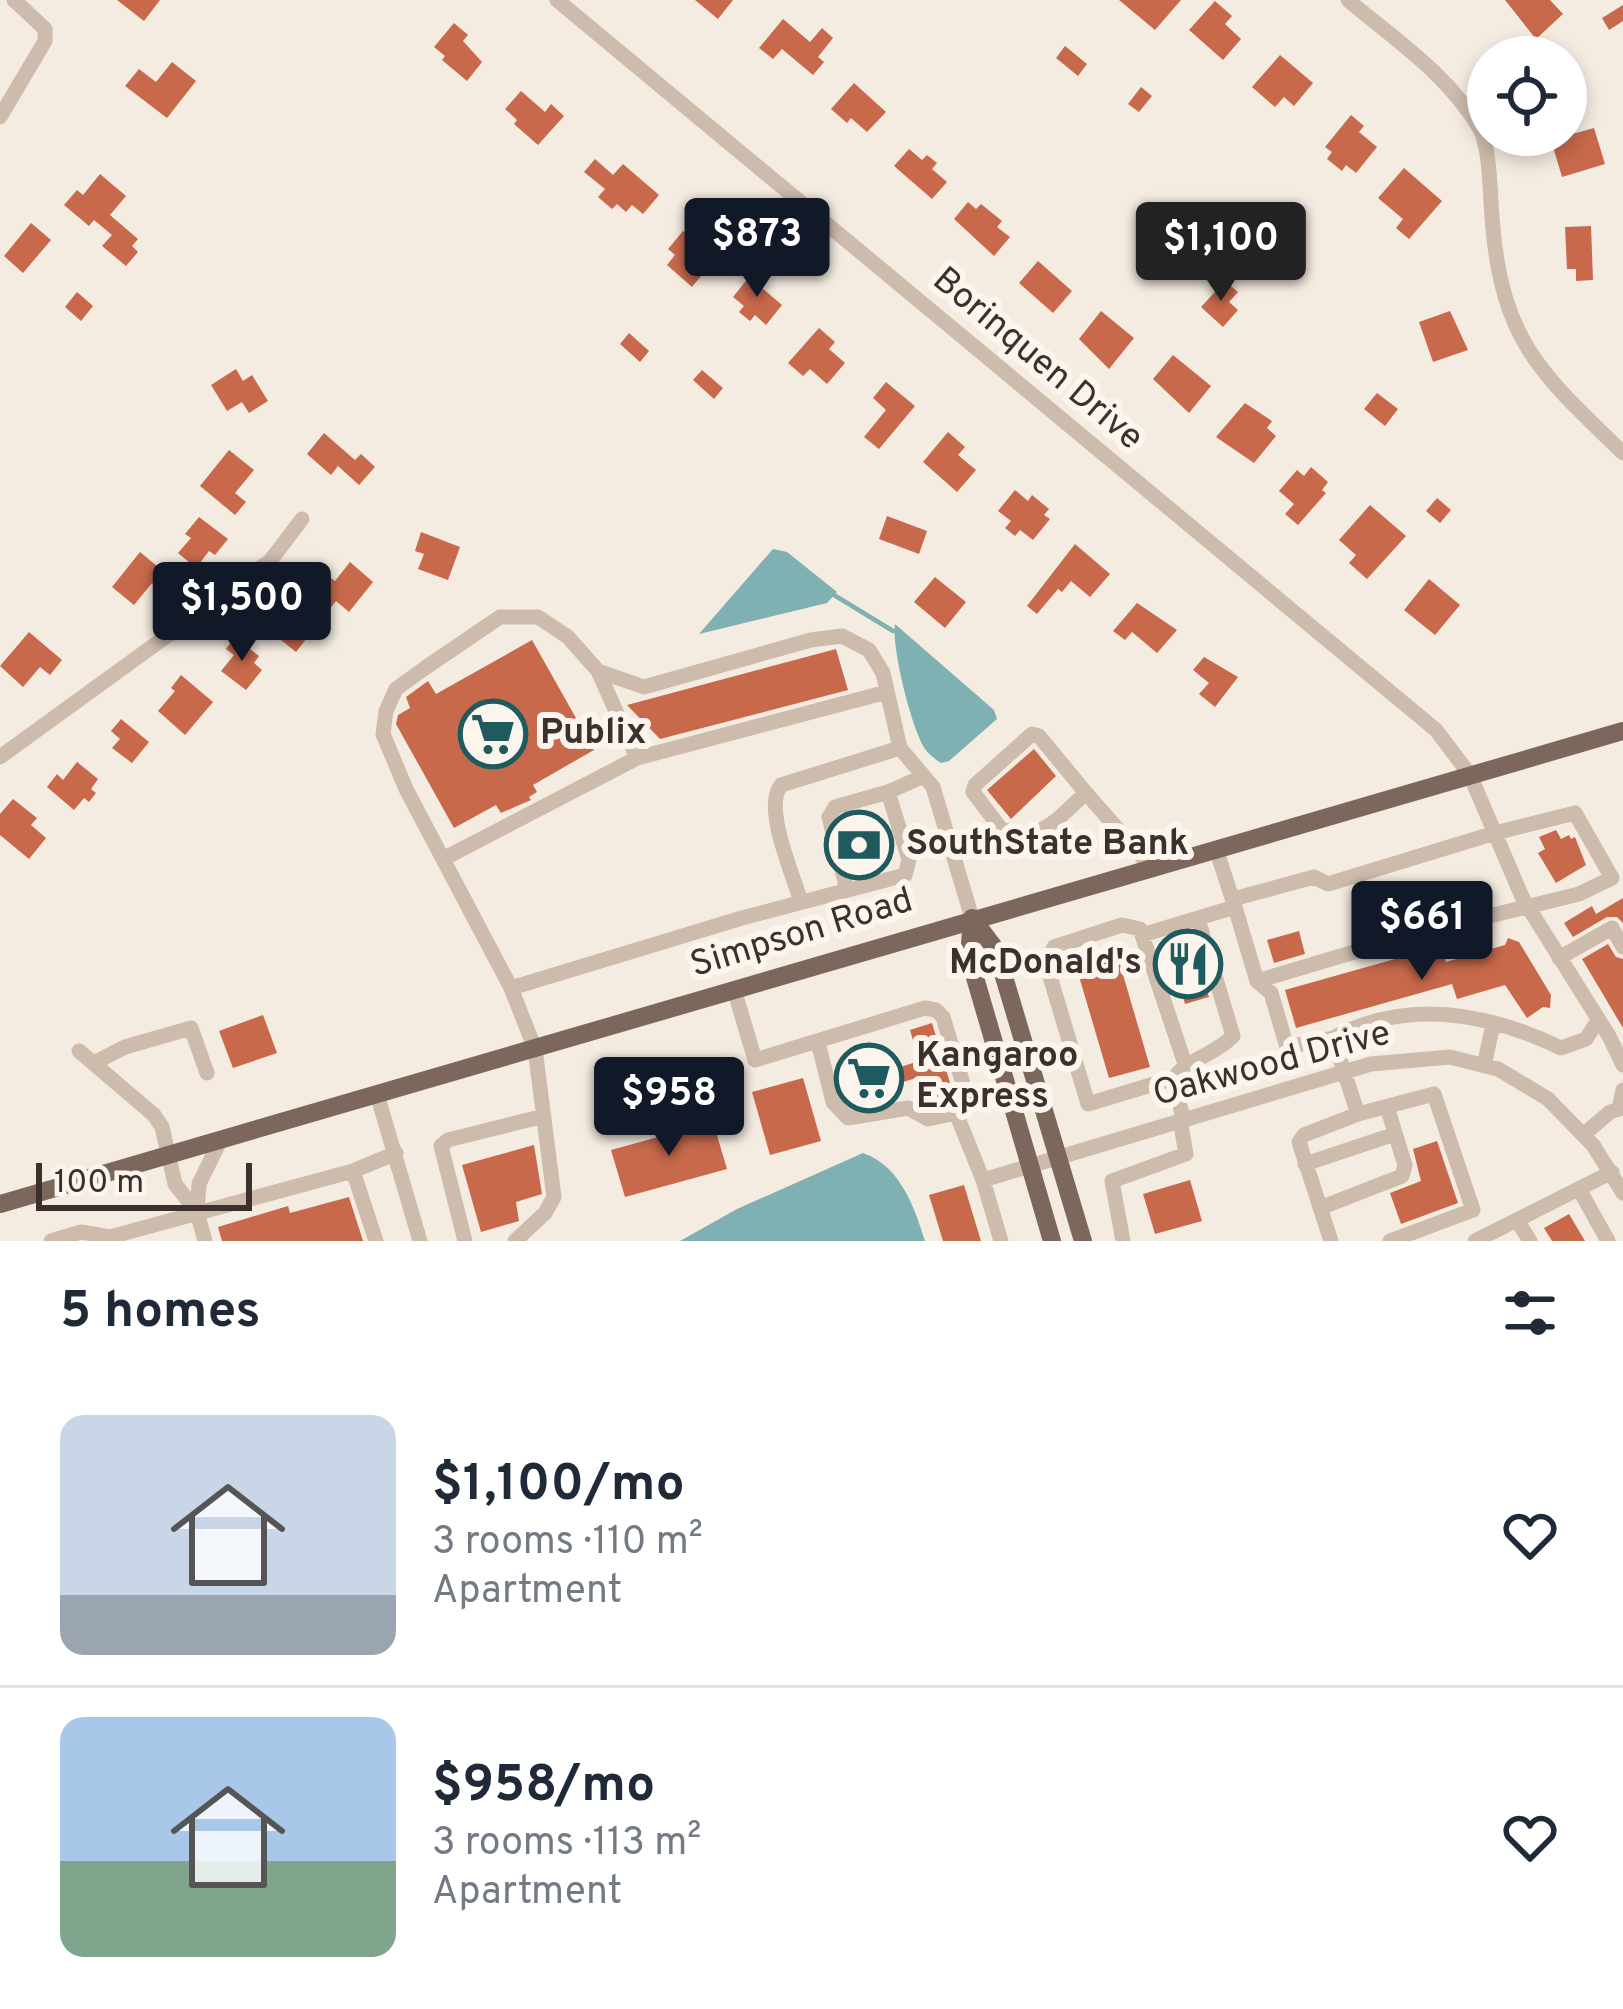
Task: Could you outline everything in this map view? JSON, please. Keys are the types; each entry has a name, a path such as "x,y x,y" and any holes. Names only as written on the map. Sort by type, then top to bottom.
{"main road":[{"name":"Simpson Road","path":"0,1204 1623,730"},
{"path":"972,918 996,950 1083,1241"},
{"path":"972,918 969,957 1052,1241"}],"street":[{"path":"0,118 45,41 45,29 14,0"},
{"name":"Borinquen Drive","path":"557,0 1436,730 1470,775 1527,906 1623,1065"},
{"path":"1348,0 1427,65 1454,92 1483,133 1498,282 1521,340 1546,379 1623,453"},
{"path":"0,758 270,561 302,519"},
{"path":"515,1241 545,1213 554,1197 535,1048 511,988 406,789 383,734 386,711 396,689 500,617 538,617 568,638 598,671 637,758"},
{"path":"598,671 644,687 812,640 842,636 868,650 883,673 900,748 933,787 972,918"},
{"path":"443,859 637,758 887,692"},
{"path":"1086,793 1040,833 1028,835 1001,829 973,792 975,784 1032,734 1040,736 1151,867"},
{"path":"801,902 774,812 774,794 781,785 900,748"},
{"path":"847,890 829,817 835,807 924,776"},
{"path":"511,988 905,874 909,860 888,792"},
{"path":"1142,935 1314,878 1328,884 1495,832 1575,813 1612,878 1579,894 1257,981"},
{"path":"1216,849 1257,981 1271,994 1287,1047 1333,1038 1368,1022 1440,1011 1528,1033 1561,1048 1586,1039 1597,1022"},
{"path":"1123,1241 1112,1181 1186,1154 1179,1071 1142,935 1140,929 1122,926 1054,947 1046,963 1088,1104 1179,1071 1216,1054 1233,1036 1198,919"},
{"path":"1559,958 1612,928 1623,947"},
{"path":"734,989 755,1060 925,1008 936,1010 943,1018 966,1094 956,1113 1001,1241"},
{"path":"1484,1066 1492,1024"},
{"path":"94,1063 125,1047 191,1028 207,1073"},
{"path":"1333,1038 1358,1114"},
{"path":"818,1042 833,1102 848,1118 908,1108 928,1119 956,1113"},
{"path":"79,1051 154,1115 162,1127 175,1184 197,1211"},
{"name":"Oakwood Drive","path":"983,1180 1344,1071 1405,1058 1450,1057 1484,1066 1548,1099 1612,1172 1623,1193"},
{"path":"1583,1136 1610,1112 1621,1110 1623,1090"},
{"path":"377,1094 420,1241"},
{"path":"1331,1241 1299,1142 1304,1135 1358,1114 1434,1094 1472,1210 1390,1241"},
{"path":"1320,1208 1402,1176 1405,1165 1387,1107"},
{"path":"465,1241 441,1146 448,1140 544,1116"},
{"path":"1305,1164 1395,1134"},
{"path":"206,1241 197,1211 199,1184 220,1141"},
{"path":"51,1241 81,1232 110,1237 353,1171 396,1153"},
{"path":"353,1171 376,1241"},
{"path":"1475,1241 1612,1172"},
{"path":"1579,1189 1608,1241"},
{"path":"1517,1220 1530,1241"}],"water":[{"path":"773,549 787,552 837,592 827,603 699,634"},
{"path":"895,624 994,710 997,719 949,761 941,763 920,740 899,668"},
{"path":"863,1153 896,1177 925,1241 680,1241 737,1209"}],"building":[{"path":"117,0 160,0 144,21"},
{"path":"695,0 733,0 718,19"},
{"path":"1119,0 1181,0 1155,30"},
{"path":"1505,0 1550,0 1563,14 1534,36"},
{"path":"1215,1 1232,16 1225,24 1241,39 1223,60 1189,30"},
{"path":"1623,5 1623,21 1609,30 1602,18"},
{"path":"783,19 810,42 822,28 833,38 818,57 824,62 813,75 782,49 773,59 759,48"},
{"path":"454,23 468,35 463,41 482,62 467,81 434,47"},
{"path":"1065,46 1087,64 1078,76 1056,58"},
{"path":"1280,55 1313,83 1294,106 1284,97 1275,107 1252,87"},
{"path":"172,62 196,81 167,118 125,86 139,69 156,82"},
{"path":"854,83 886,112 867,132 831,109"},
{"path":"1141,87 1152,96 1139,112 1128,104"},
{"path":"521,91 545,112 551,104 564,116 538,145 505,109"},
{"path":"1351,115 1364,126 1359,132 1377,147 1356,173 1346,165 1342,171 1327,159 1332,152 1325,147"},
{"path":"1594,128 1605,164 1562,177 1556,156 1587,156 1587,130"},
{"path":"909,149 922,160 927,155 937,163 932,169 947,182 932,199 894,166"},
{"path":"595,159 613,175 623,164 659,195 643,214 632,205 626,212 617,204 612,209 598,197 605,189 584,172"},
{"path":"1404,168 1442,201 1409,239 1396,228 1403,219 1378,198"},
{"path":"100,174 126,196 110,215 138,239 132,246 138,252 126,266 102,246 112,235 94,220 89,226 64,205 77,190 83,195"},
{"path":"968,202 976,209 981,204 1002,221 997,227 1010,237 994,256 954,219"},
{"path":"31,223 51,240 23,273 4,256"},
{"path":"1591,226 1593,280 1576,281 1576,269 1567,269 1565,227"},
{"path":"683,231 702,247 711,237 724,248 692,287 667,265 675,255 668,249"},
{"path":"1038,261 1072,291 1053,313 1019,283"},
{"path":"753,272 766,283 762,288 782,305 766,325 755,315 750,321 739,312 744,306 733,297"},
{"path":"1225,281 1238,292 1229,302 1238,310 1223,327 1201,307"},
{"path":"77,292 93,306 81,321 65,307"},
{"path":"1101,311 1134,338 1109,369 1079,339"},
{"path":"1450,311 1468,350 1433,362 1419,322"},
{"path":"819,328 835,342 829,349 845,363 827,384 810,369 803,376 788,363"},
{"path":"629,333 649,351 640,362 620,344"},
{"path":"1173,355 1211,386 1189,413 1153,379"},
{"path":"236,369 243,381 252,375 268,401 249,413 242,402 227,411 211,385"},
{"path":"702,370 723,388 714,399 693,380"},
{"path":"886,382 915,406 879,449 864,437 886,410 873,398"},
{"path":"1377,393 1398,409 1385,426 1364,409"},
{"path":"1245,403 1272,421 1267,428 1276,436 1254,463 1216,437"},
{"path":"948,432 965,447 958,455 976,470 957,492 923,462"},
{"path":"324,433 355,460 361,454 375,467 359,485 338,466 331,475 307,454"},
{"path":"229,450 254,470 235,493 246,502 235,515 200,486"},
{"path":"1311,467 1328,482 1322,490 1326,493 1298,525 1285,514 1294,504 1279,491 1297,470 1304,476"},
{"path":"1015,490 1028,501 1032,495 1049,509 1044,515 1050,519 1033,540 1020,530 1015,536 1005,528 1011,521 998,511"},
{"path":"1437,498 1451,510 1440,523 1426,511"},
{"path":"1370,505 1406,536 1367,579 1349,563 1356,555 1339,540"},
{"path":"887,516 927,531 919,554 879,539"},
{"path":"199,517 228,539 215,555 209,551 196,568 178,553 191,538 185,534"},
{"path":"421,532 460,547 448,580 418,569 424,554 415,551"},
{"path":"1075,544 1110,574 1090,597 1071,581 1037,614 1027,606"},
{"path":"140,552 174,580 164,592 152,583 134,605 112,587"},
{"path":"350,562 373,582 349,612 336,601 296,652 261,624 272,611 284,621 302,599 306,603 328,576 335,581"},
{"path":"935,577 966,602 945,628 914,602"},
{"path":"1429,579 1460,605 1435,635 1404,610"},
{"path":"1137,603 1177,630 1157,653 1132,632 1125,640 1113,631"},
{"path":"29,632 62,660 50,675 40,667 23,687 0,666"},
{"path":"235,637 259,656 254,663 262,670 246,690 221,671 234,655 226,649"},
{"name":"Publix","path":"532,640 594,750 533,785 537,792 531,800 501,813 496,805 454,828 396,724 398,715 410,708 406,697 428,681 436,694"},
{"path":"836,649 848,690 660,739 627,705"},
{"path":"1204,657 1238,677 1215,707 1199,694 1209,683 1193,670"},
{"path":"181,675 213,702 185,735 158,711"},
{"path":"121,719 149,742 132,763 112,748 120,739 111,731"},
{"path":"1034,749 1056,776 1011,819 987,790"},
{"path":"77,762 98,779 91,789 96,793 74,810 47,787 57,774 63,780"},
{"path":"13,799 37,818 31,825 46,838 29,859 0,835 0,814"},
{"name":"SouthState Bank","path":"870,815 883,857 853,866 843,823"},
{"path":"1556,830 1561,839 1575,837 1586,865 1556,883 1538,853 1545,849 1539,837"},
{"path":"1623,898 1623,923 1607,917 1573,937 1564,923 1592,906 1596,914"},
{"path":"1299,931 1305,954 1274,963 1267,940"},
{"name":"McDonald's","path":"1188,934 1209,997 1185,1004 1167,942"},
{"path":"1508,938 1519,942 1551,995 1550,1008 1543,1007 1527,1018 1505,985 1457,999 1452,984 1296,1028 1285,990 1441,946 1446,962 1505,945"},
{"path":"1608,944 1623,959 1623,1028 1582,959"},
{"path":"1117,954 1150,1067 1109,1078 1076,966"},
{"path":"263,1015 277,1053 233,1068 219,1031"},
{"path":"932,1023 953,1093 950,1099 932,1104 923,1076 893,1085 897,1098 856,1105 843,1062 882,1050 888,1071 919,1061 910,1030"},
{"path":"803,1078 821,1141 770,1155 752,1092"},
{"path":"713,1122 727,1169 625,1197 611,1150"},
{"path":"1437,1141 1458,1203 1401,1224 1390,1193 1421,1181 1413,1149"},
{"path":"534,1145 542,1194 516,1202 519,1221 481,1232 462,1165"},
{"path":"1190,1180 1202,1221 1155,1234 1143,1194"},
{"path":"964,1185 981,1241 943,1241 929,1195"},
{"path":"349,1197 363,1241 222,1241 218,1227 288,1206 290,1213"},
{"path":"1569,1214 1585,1241 1552,1241 1544,1228"}],"waterway":[{"path":"834,595 893,631"}],"place":[{"name":"Publix","path":"493,734"},
{"name":"SouthState Bank","path":"859,845"},
{"name":"McDonald's","path":"1188,964"},
{"name":"Kangaroo Express","path":"869,1078"}]}
